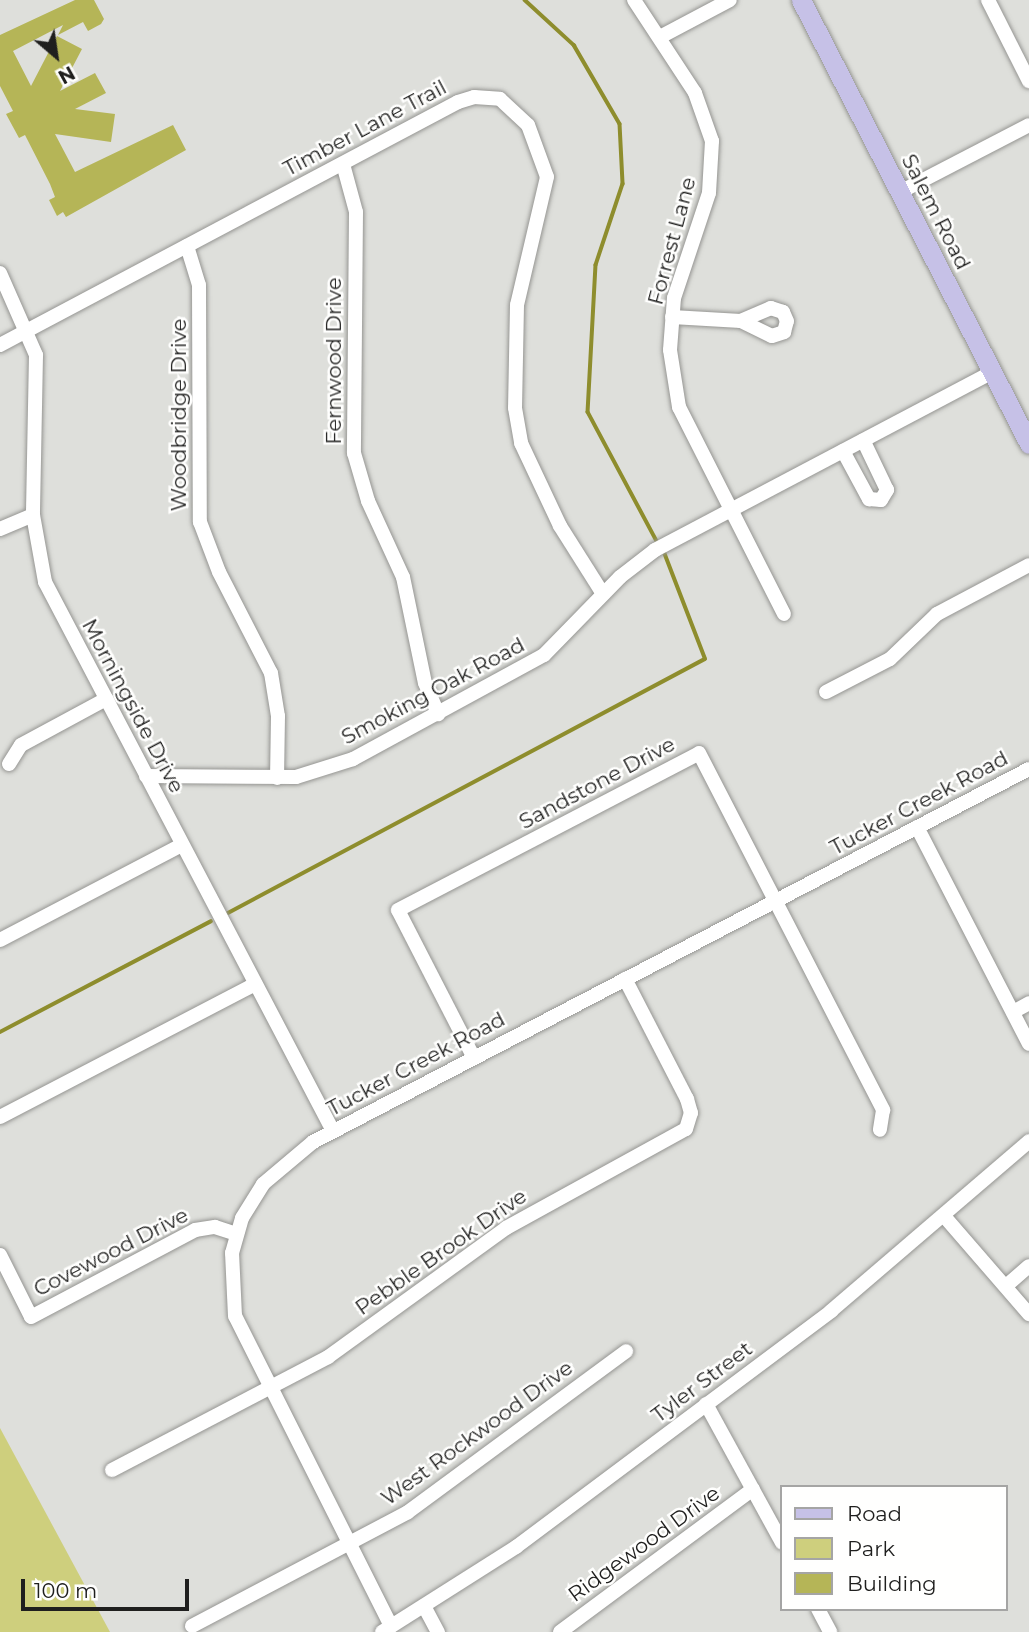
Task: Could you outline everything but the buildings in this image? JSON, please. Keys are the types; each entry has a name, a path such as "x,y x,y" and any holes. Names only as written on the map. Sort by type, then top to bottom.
{"main road":[{"name":"Salem Road","path":"802,0 1029,444"}],"street":[{"name":"Forrest Lane","path":"634,0 660,37 703,111 713,155 709,193 678,280 672,317 670,350 679,407 784,614"},
{"path":"660,37 730,0"},
{"path":"988,0 1029,80"},
{"name":"Timber Lane Trail","path":"0,345 474,97 508,102 528,125 547,177 519,284 515,408 521,443 541,491 589,579 603,594"},
{"path":"900,192 1029,125"},
{"name":"Fernwood Drive","path":"343,164 356,212 354,453 368,501 403,577 425,682 438,714"},
{"name":"Woodbridge Drive","path":"187,246 199,285 200,522 219,572 271,673 278,716 276,778"},
{"name":"Morningside Drive","path":"0,272 29,329 37,374 33,514 45,582 333,1131"},
{"path":"672,317 741,321"},
{"name":"Smoking Oak Road","path":"146,776 276,778 334,768 544,655 603,594 655,550 992,372"},
{"path":"843,451 869,499 881,500 887,490 863,440"},
{"path":"0,529 33,514"},
{"path":"826,692 890,659 937,614 1029,565"},
{"path":"9,764 21,745 106,699"},
{"name":"Sandstone Drive","path":"474,1058 398,910 699,753 883,1110 880,1130"},
{"name":"Tucker Creek Road","path":"386,1629 349,1545 268,1389 235,1316 231,1275 236,1234 249,1203 278,1167 333,1131 1029,769"},
{"path":"917,827 1029,1044"},
{"path":"0,940 182,845"},
{"name":"Pebble Brook Drive","path":"112,1470 343,1349 528,1213 686,1129 691,1113 687,1099 625,979"},
{"path":"0,1117 255,984"},
{"path":"1013,1012 1029,1003"},
{"name":"Tyler Street","path":"386,1629 516,1546 831,1311 1029,1141"},
{"path":"944,1216 1029,1314"},
{"name":"Covewood Drive","path":"0,1255 31,1317 195,1230 215,1227 236,1234"},
{"path":"1006,1286 1029,1266"},
{"name":"West Rockwood Drive","path":"192,1626 349,1545 431,1495 626,1351"},
{"path":"706,1404 780,1539"},
{"name":"Ridgewood Drive","path":"560,1632 753,1489"},
{"path":"424,1606 438,1632"},
{"path":"819,1611 827,1631"}],"green space":[{"path":"0,1428 110,1632 0,1632"}],"waterway":[{"path":"525,0 574,45 620,124 623,184 596,265 588,412 657,541"},
{"path":"228,913 705,659 664,553"},
{"path":"0,1032 211,921"}]}
